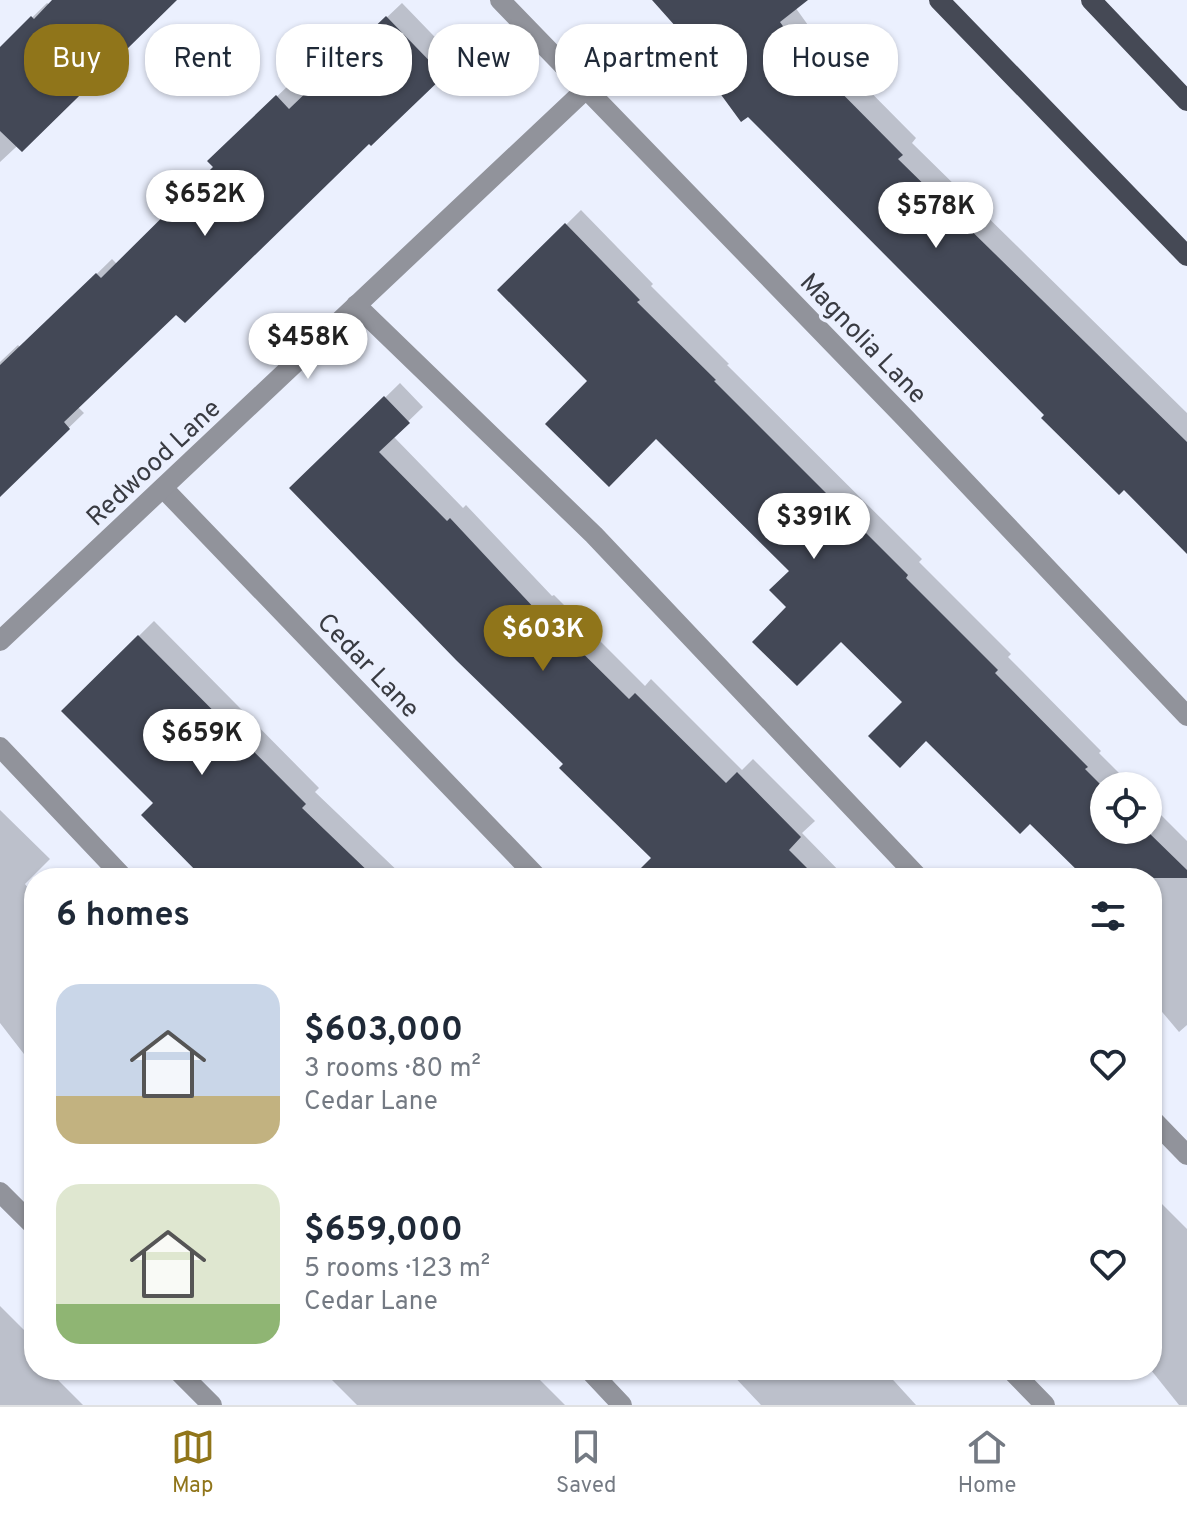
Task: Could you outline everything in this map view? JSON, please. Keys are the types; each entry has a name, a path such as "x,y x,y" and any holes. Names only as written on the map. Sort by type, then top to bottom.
{"main road":[{"path":"939,0 1187,256"},
{"path":"1091,0 1187,101"}],"street":[{"name":"Magnolia Lane","path":"500,0 555,57"},
{"name":"Redwood Lane","path":"0,641 579,96"},
{"name":"Magnolia Lane","path":"593,96 905,418 1187,716"},
{"path":"356,305 594,535 910,868"},
{"name":"Cedar Lane","path":"163,488 528,868"},
{"path":"0,747 115,868"},
{"path":"1162,1129 1187,1155"},
{"path":"0,1192 24,1216"},
{"path":"187,1380 212,1405"},
{"path":"598,1380 622,1405"},
{"path":"1021,1380 1045,1405"}],"building":[{"path":"52,0 177,0 153,24 145,24 145,31 129,47 129,24 24,24 24,96 79,96 22,152 0,131 0,47 31,16 34,19"},
{"path":"652,0 808,0 780,22 781,24 763,24 763,96 845,96 903,155 898,159 1187,442 1187,554 1124,490 1119,495 1041,418 1044,415 748,117 741,122 722,96 747,96 747,24 673,24"},
{"path":"386,16 394,24 378,24"},
{"path":"412,43 428,59 428,91 371,146 369,144 185,323 176,315 64,422 70,429 0,497 0,365 96,273 101,278 213,167 207,161 276,95 289,109 303,96 412,96"},
{"path":"565,223 640,300 637,302 908,575 906,578 998,670 995,673 1088,767 1085,769 1090,774 1090,844 1160,844 1187,870 1187,878 1162,878 1162,868 1075,868 1030,824 1020,834 926,741 900,768 868,736 902,702 841,642 797,686 752,642 786,607 769,590 789,571 656,439 609,487 545,424 587,381 497,290"},
{"path":"384,396 410,423 379,452 447,521 450,518 536,610 629,699 635,693 726,783 737,772 801,837 789,850 807,868 641,868 651,858 559,768 563,764 456,660 289,488"},
{"path":"138,635 306,804 302,808 365,868 193,868 141,815 153,803 61,711"}]}
